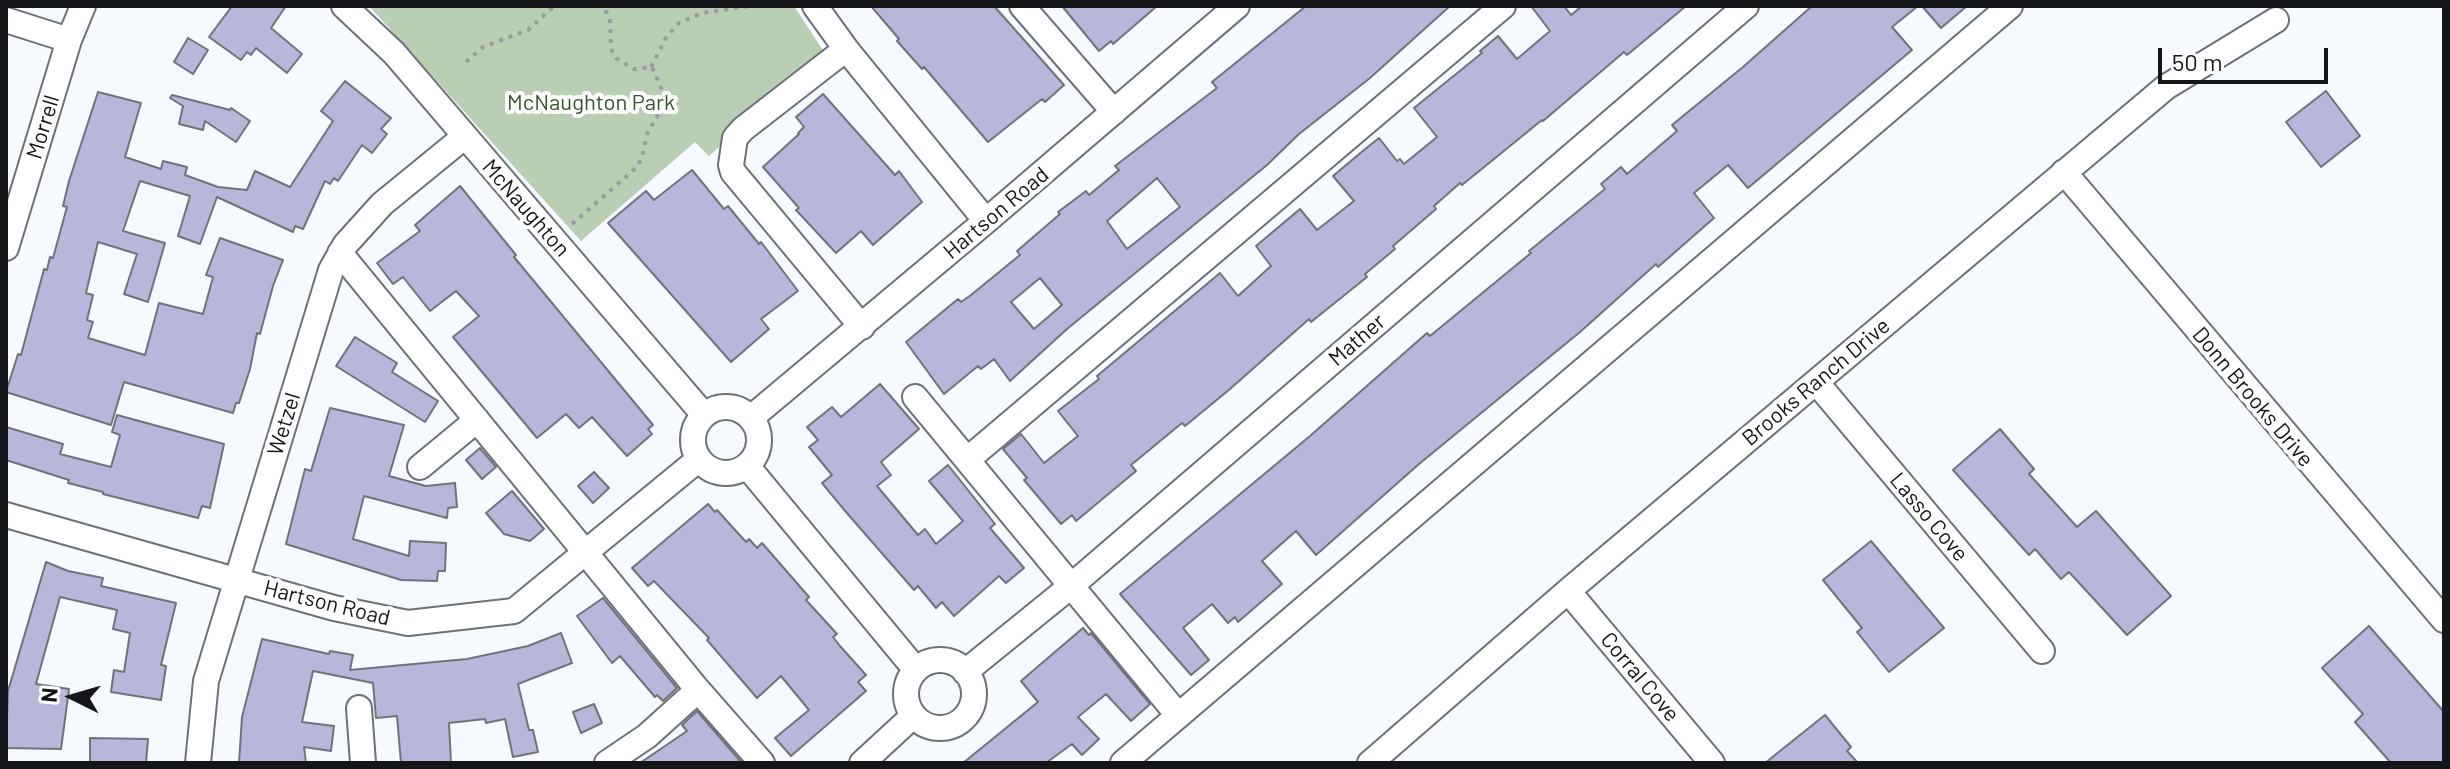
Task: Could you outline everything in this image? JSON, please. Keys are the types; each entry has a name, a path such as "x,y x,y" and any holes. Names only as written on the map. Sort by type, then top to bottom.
{"street":[{"name":"Morrell","path":"6,248 13,197 83,6"},
{"name":"McNaughton","path":"344,6 394,53 704,415"},
{"path":"815,6 846,49 986,221"},
{"path":"1022,6 1114,112"},
{"name":"Hartson Road","path":"752,417 862,327 1237,6"},
{"path":"967,460 1503,6"},
{"name":"Mather","path":"965,672 1071,586 1746,6"},
{"path":"1123,763 1984,14 2010,6"},
{"path":"6,20 69,40"},
{"name":"Brooks Ranch Drive","path":"1370,763 1568,591 2166,87 2276,20"},
{"path":"846,49 743,129 732,147 731,165 733,172 862,327"},
{"name":"Wetzel","path":"198,763 206,681 331,270 340,253 382,204 464,137"},
{"name":"Donn Brooks Drive","path":"2064,172 2444,620"},
{"path":"340,253 698,690 762,763"},
{"name":"Lasso Cove","path":"1816,382 2042,651"},
{"path":"915,397 1178,715"},
{"path":"722,405 735,407 752,417 760,436 753,459 747,466 729,474 708,468 699,459 693,447 694,434 704,415 722,405"},
{"path":"420,467 477,420"},
{"name":"Hartson Road","path":"6,515 334,608 408,623 514,611 699,459"},
{"path":"747,466 916,670"},
{"name":"Corral Cove","path":"1568,591 1712,763"},
{"path":"947,661 965,672 974,691 973,702 964,720 944,729 933,728 913,716 905,696 909,677 916,670 924,664 947,661"},
{"path":"607,763 647,736 698,690"},
{"path":"359,708 363,763"},
{"path":"862,763 913,716"}],"path":[{"path":"466,62 483,47 528,30 554,6"},
{"path":"603,6 610,19 611,49 616,58 634,69 651,67"},
{"path":"651,67 667,36 679,23 702,13 749,6"},
{"path":"572,224 628,177 642,158 647,134 659,113 664,95 651,67"}],"green space":[{"name":"McNaughton Park","path":"369,6 794,6 824,52 709,156 695,142 581,241"}],"building":[{"path":"232,6 286,6 271,28 302,54 287,73 256,48 251,55 247,52 241,60 209,37"},
{"path":"871,6 994,6 1064,85 988,142 924,67 922,69 897,41 899,39"},
{"path":"1062,6 1157,6 1113,44 1111,41 1099,51"},
{"path":"1306,6 1450,6 1370,78 1067,329 1010,381 994,359 981,369 978,366 944,394 906,342 958,299 961,302 971,295 1020,255 1017,251 1060,214 1058,212 1086,191 1089,195 1119,170 1115,166 1217,88 1212,82","holes":["1157,178 1180,207 1127,249 1107,221","1040,278 1062,305 1034,329 1011,302"]},
{"path":"1531,6 1564,6 1571,15 1582,6 1686,6 1627,55 1624,52 1462,185 1460,183 1434,206 1436,209 1393,246 1395,249 1365,274 1367,277 1311,322 1309,319 1185,426 1182,423 1131,465 1136,471 1076,521 1072,515 1061,524 1003,449 1021,434 1044,463 1078,436 1058,411 1099,379 1097,376 1220,273 1238,296 1271,266 1256,246 1300,209 1317,230 1354,201 1333,176 1364,150 1379,138 1397,161 1400,159 1404,164 1437,137 1414,108 1482,53 1480,51 1498,36 1517,59 1550,31"},
{"path":"1812,6 1918,6 1892,27 1912,50 1748,188 1728,165 1694,193 1714,218 1419,464 1316,555 1296,531 1262,561 1282,584 1238,622 1235,617 1228,623 1212,604 1183,628 1209,660 1191,675 1120,594 1310,436 1427,333 1430,336 1531,253 1529,251 1605,189 1601,184 1621,167 1627,174 1677,131 1672,125"},
{"path":"1922,6 1967,6 1941,28"},
{"path":"188,38 208,50 193,74 174,62"},
{"path":"345,81 391,118 381,129 387,134 372,153 362,145 338,181 334,178 330,184 325,181 303,229 295,226 293,232 217,197 200,244 178,236 190,196 140,181 123,231 165,243 148,302 124,294 137,254 98,242 86,293 93,295 87,320 93,322 88,338 145,355 159,303 203,314 213,277 206,275 220,238 283,260 260,334 257,333 239,403 236,403 233,413 124,382 111,425 6,392 18,354 21,355 44,269 47,270 50,257 53,258 67,207 63,206 69,181 98,92 141,103 125,157 161,169 163,161 187,167 185,175 218,187 247,190 255,171 290,187 333,121 321,111"},
{"path":"2326,91 2360,136 2321,167 2286,122"},
{"path":"823,94 895,175 899,171 922,202 873,245 861,231 836,253 796,210 799,208 763,167 799,134 804,127 796,117"},
{"path":"172,95 231,108 250,121 236,142 205,121 203,130 179,124 183,106 170,98"},
{"path":"692,170 724,209 728,206 759,244 761,242 798,291 761,319 769,329 731,362 608,223 646,191 654,200"},
{"path":"460,186 516,255 514,257 653,425 648,429 652,434 627,456 592,417 579,428 566,414 537,438 453,337 479,316 456,291 430,311 403,277 393,284 377,263 420,231 415,225"},
{"path":"355,337 397,363 392,372 438,401 425,422 336,366"},
{"path":"880,384 919,429 881,462 891,475 877,486 918,535 925,529 936,544 963,521 929,481 948,465 995,524 990,528 1024,568 1006,583 999,576 954,616 942,602 936,608 918,586 914,590 846,512 822,483 832,475 809,447 818,440 807,427 832,407 841,417"},
{"path":"330,408 404,425 389,476 426,486 455,483 457,507 448,508 447,518 364,496 353,539 409,556 410,541 446,543 445,571 438,571 437,581 401,580 286,544 305,469 311,471"},
{"path":"117,415 224,444 210,508 202,506 198,518 103,494 6,460 6,427 63,444 60,454 111,467 120,435 112,432"},
{"path":"2000,429 2034,469 2029,474 2077,527 2096,511 2171,596 2127,635 2069,572 2061,579 2035,549 2029,555 1953,470"},
{"path":"480,448 496,467 482,479 466,460"},
{"path":"594,472 609,488 593,503 578,486"},
{"path":"512,491 544,529 530,541 504,534 486,513"},
{"path":"708,504 746,542 749,539 757,548 762,543 809,597 806,600 837,634 833,637 866,675 858,682 866,691 791,756 775,738 809,710 781,676 757,698 707,640 709,638 654,581 648,586 632,568"},
{"path":"1871,541 1944,628 1889,672 1857,632 1862,628 1823,580"},
{"path":"46,562 68,571 103,578 101,586 176,603 161,665 166,666 161,700 111,692 114,670 124,672 130,633 113,629 117,610 60,597 36,684 69,689 61,749 6,748 8,691"},
{"path":"603,598 677,688 663,701 657,695 655,697 620,656 612,663 577,616"},
{"path":"2369,626 2444,712 2444,763 2391,763 2355,722 2363,714 2322,668"},
{"path":"1083,628 1089,635 1091,633 1150,704 1131,721 1106,694 1078,717 1099,739 1082,755 1072,744 1046,763 963,763 1038,702 1021,681"},
{"path":"561,633 572,663 518,684 529,730 533,730 538,752 513,757 505,719 486,723 485,719 449,723 451,763 401,763 397,716 376,718 373,683 313,671 302,722 334,726 331,751 304,747 306,763 239,763 242,717 262,639 329,654 330,651 353,655 350,670 467,659 528,646"},
{"path":"594,704 602,723 581,733 573,712"},
{"path":"697,711 742,763 640,763 687,731 682,725"},
{"path":"1825,715 1851,747 1847,751 1858,763 1765,763"},
{"path":"90,738 148,739 146,763 90,763"}]}
